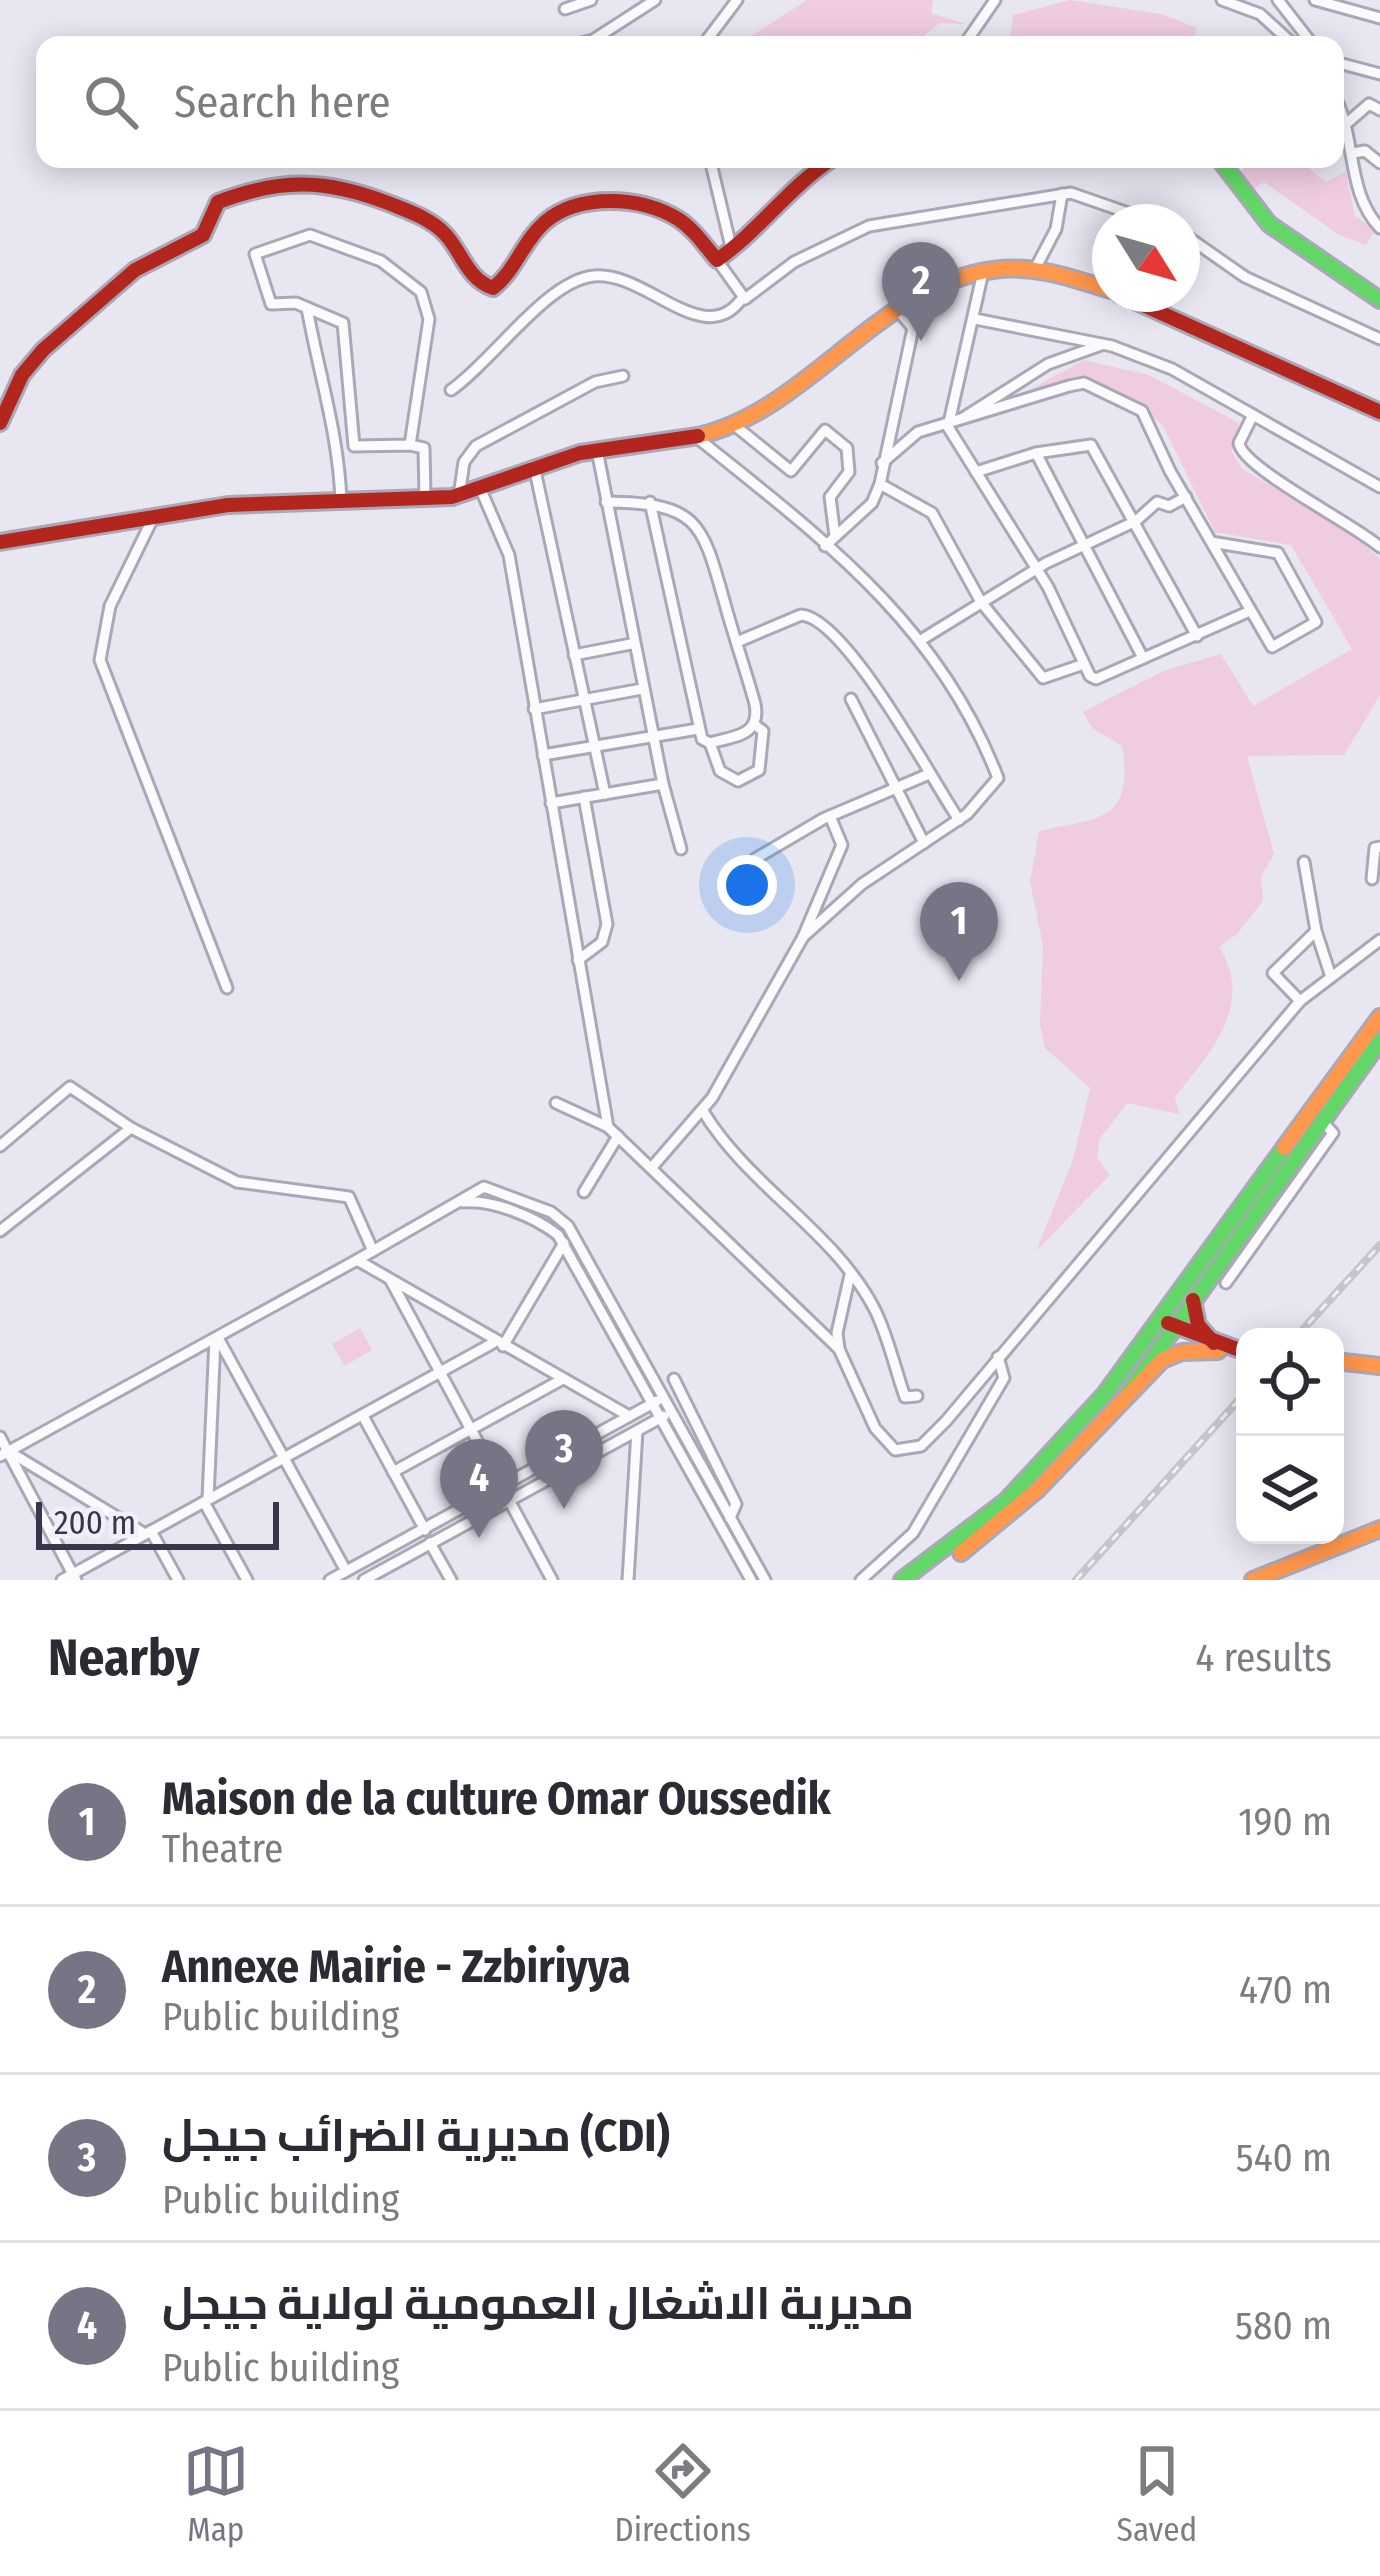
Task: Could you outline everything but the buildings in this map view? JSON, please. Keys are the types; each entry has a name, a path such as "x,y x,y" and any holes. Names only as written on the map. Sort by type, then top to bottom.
{"main road":[{"path":"0,423 22,375 43,350 93,312 135,270 203,235 218,202 256,187 321,179 421,215 442,230 476,279 488,288 503,281 544,223 585,204 627,203 663,212 685,224 717,260 732,251 794,184 818,168"},
{"path":"1225,168 1249,208 1293,248 1380,300"},
{"path":"0,542 263,501 341,504 365,498 459,496 534,466 597,450 695,436 733,424 839,360 903,304 983,272 1036,267 1092,284"},
{"path":"1159,312 1380,412"},
{"path":"1128,1393 1227,1228 1380,1017"},
{"path":"902,1580 1006,1501 1193,1300 1380,1041"},
{"path":"1193,1300 1198,1324 1216,1347"},
{"path":"1169,1325 1236,1351"},
{"path":"923,1580 1037,1490 1168,1356 1216,1347"},
{"path":"1344,1362 1380,1366"},
{"path":"1253,1580 1380,1528"}],"street":[{"path":"565,9 591,0"},
{"path":"599,36 656,0"},
{"path":"710,36 737,0"},
{"path":"970,36 995,0"},
{"path":"1222,0 1260,14 1284,36"},
{"path":"1278,0 1306,36"},
{"path":"1315,0 1380,18"},
{"path":"1344,64 1380,74"},
{"path":"1346,124 1370,104 1380,110"},
{"path":"1344,119 1361,208 1380,227"},
{"path":"1352,153 1365,151 1380,163"},
{"path":"712,168 732,251"},
{"path":"451,390 574,280 614,277 713,320 728,316 743,297 794,262 869,226 1062,194 1080,194 1106,204"},
{"path":"1036,267 1056,229 1062,194"},
{"path":"410,446 429,319 421,292 381,261 310,235 255,254 272,304 307,308 343,323 354,446 424,448 425,498"},
{"path":"1200,246 1245,277 1380,339"},
{"path":"717,260 743,297"},
{"path":"983,272 948,427 1036,568 1084,664 1096,679 1250,610"},
{"path":"903,304 915,318"},
{"path":"825,546 872,503 880,484 913,328 903,304"},
{"path":"307,308 323,393 339,439 341,504"},
{"path":"975,319 1101,345 1172,369 1380,487"},
{"path":"948,427 1048,364 1101,345"},
{"path":"459,496 464,462 476,446 595,382 623,376"},
{"path":"882,463 910,436 1084,383 1142,411 1186,497 1211,542 1272,647 1316,622 1277,553 1211,542"},
{"path":"1252,415 1239,443 1246,460 1380,547"},
{"path":"733,424 791,471 825,430 848,448 849,472 830,497 835,536"},
{"path":"695,436 882,592 921,640 998,778 958,820 862,884 803,937"},
{"path":"976,472 1036,453 1091,446 1197,636"},
{"path":"597,450 631,644 681,849"},
{"path":"1036,453 1144,658"},
{"path":"534,466 605,794"},
{"path":"880,484 932,513 981,602 1043,678 1084,664"},
{"path":"481,490 509,555 608,1127"},
{"path":"921,640 1036,568 1136,521 1157,502 1169,506 1186,497"},
{"path":"606,502 650,502 671,510 707,537 755,704 759,770 738,781 720,771 710,743 698,729 650,502"},
{"path":"153,518 110,607 100,660 227,988"},
{"path":"737,641 801,615 815,618 896,715 958,820"},
{"path":"574,655 631,644"},
{"path":"534,709 642,689"},
{"path":"851,699 924,843"},
{"path":"543,755 698,729"},
{"path":"710,743 756,729"},
{"path":"754,859 830,816 929,774"},
{"path":"551,803 663,784"},
{"path":"578,960 602,942 607,924 584,797"},
{"path":"653,1166 703,1111 803,937 842,845 830,816"},
{"path":"1372,879 1375,848 1380,847"},
{"path":"1304,862 1316,931 1331,977"},
{"path":"1300,1000 1273,973 1316,931"},
{"path":"850,1275 837,1333 839,1349 875,1428 899,1451 926,1442 1300,1000 1380,940"},
{"path":"0,1146 70,1087 131,1128 237,1182 349,1197 373,1251"},
{"path":"556,1103 608,1127 653,1166 839,1349"},
{"path":"703,1111 722,1143 815,1232 850,1275 874,1309 904,1397 917,1396"},
{"path":"1226,1282 1333,1133 1322,1120"},
{"path":"0,1231 131,1128"},
{"path":"584,1192 618,1136"},
{"path":"4,1454 484,1187 551,1212 765,1580"},
{"path":"62,1580 498,1344 568,1241"},
{"path":"568,1241 668,1434 751,1580"},
{"path":"357,1260 630,1415 641,1429 668,1434"},
{"path":"391,1281 551,1580"},
{"path":"216,1338 346,1571"},
{"path":"216,1338 206,1500 247,1580"},
{"path":"861,1580 904,1544 941,1492 1004,1378 998,1358"},
{"path":"674,1379 736,1504 730,1518"},
{"path":"393,1472 562,1380"},
{"path":"330,1580 663,1398"},
{"path":"364,1580 671,1412"},
{"path":"363,1416 425,1530"},
{"path":"679,1426 694,1418"},
{"path":"628,1580 641,1429"},
{"path":"0,1437 4,1454 75,1577"},
{"path":"4,1454 148,1533 178,1580"},
{"path":"430,1543 451,1580"}],"shaded area":[{"path":"807,0 933,0 931,13 965,24 940,23 923,36 751,36"},
{"path":"1070,0 1162,14 1197,28 1195,36 1010,36 1013,15"},
{"path":"1244,168 1308,168 1326,182 1346,171 1355,216 1375,230 1366,245 1339,235 1264,182 1249,192 1241,173"},
{"path":"1084,360 1149,375 1239,423 1232,452 1242,469 1343,526 1380,559 1380,695 1344,755 1247,756 1274,854 1261,877 1263,901 1237,934 1219,947 1233,988 1224,1027 1175,1097 1179,1114 1127,1103 1099,1140 1097,1158 1110,1175 1036,1251 1073,1160 1090,1088 1045,1048 1040,1025 1043,946 1030,882 1039,831 1108,812 1123,790 1125,771 1122,746 1092,728 1083,712 1163,671 1221,654 1253,706 1352,649 1291,545 1215,532 1163,426 1142,406 1086,377 1002,405"},
{"path":"360,1328 372,1350 344,1366 332,1344"}],"railway":[{"path":"1304,1328 1380,1245"},
{"path":"1076,1580 1236,1403"}],"traffic: fast":[{"path":"1226,168 1269,224 1380,300"},
{"path":"1128,1393 1380,1041"},
{"path":"902,1580 1006,1501 1105,1394 1284,1148"}],"traffic: slow":[{"path":"698,436 738,422 775,401 879,322 952,280 993,270 1023,269 1092,285"},
{"path":"1284,1148 1380,1017"},
{"path":"961,1553 1037,1490 1162,1360 1182,1352 1218,1351"},
{"path":"1344,1362 1380,1366"},
{"path":"1253,1580 1380,1529"}],"traffic: jam":[{"path":"0,423 22,375 43,350 135,270 203,235 218,202 241,194 303,184 344,189 388,203 439,228 471,272 493,288 545,222 593,202 629,202 663,211 689,228 717,260 821,168"},
{"path":"1159,312 1380,412"},
{"path":"0,542 228,505 452,497 580,453 698,436"},
{"path":"1193,1300 1198,1325 1214,1343"},
{"path":"1168,1323 1236,1349"}],"place":[{"name":"Annexe Mairie - Zzbiriyya","path":"921,341"},
{"name":"Maison de la culture Omar Oussedik","path":"959,981"},
{"name":"مديرية الضرائب جيجل (CDI)","path":"564,1509"},
{"name":"مديرية الاشغال العمومية لولاية جيجل","path":"479,1538"}]}
